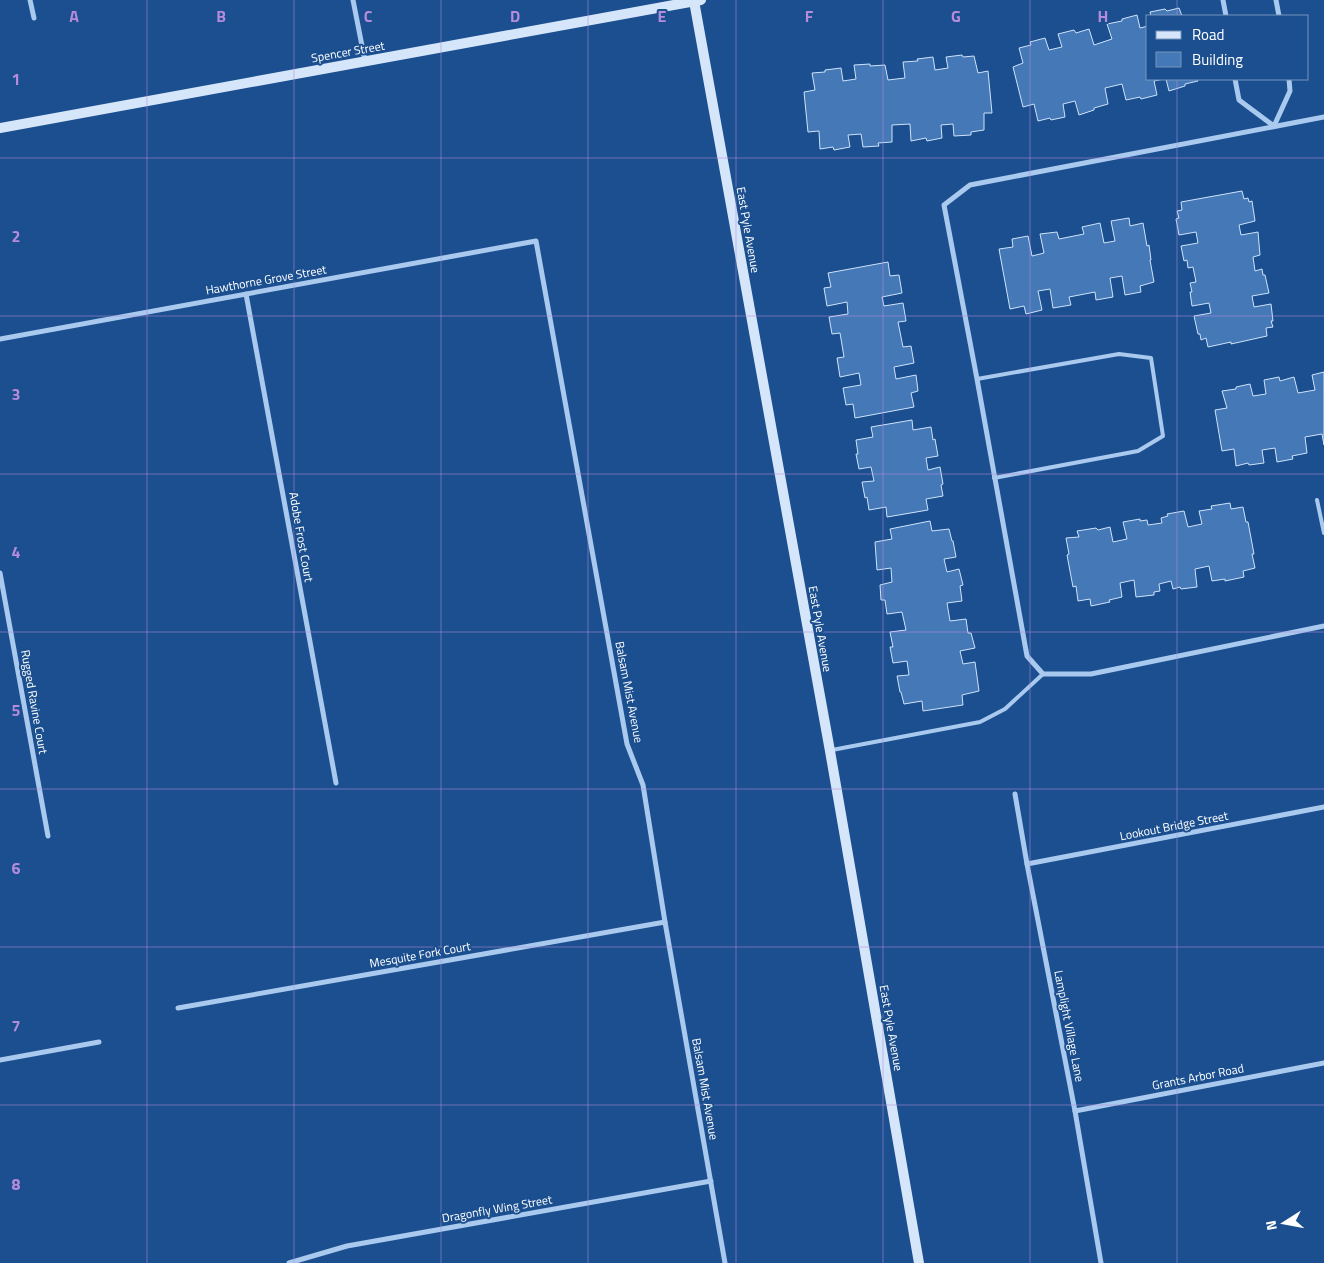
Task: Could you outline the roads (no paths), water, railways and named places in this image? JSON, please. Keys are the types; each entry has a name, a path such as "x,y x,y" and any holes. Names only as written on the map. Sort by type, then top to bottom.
{"street":[{"path":"30,0 34,18"},
{"path":"353,0 365,62"},
{"name":"Spencer Street","path":"0,128 696,0"},
{"name":"East Pyle Avenue","path":"696,0 919,1263"},
{"path":"1223,0 1226,15"},
{"path":"1276,0 1279,15"},
{"path":"1235,80 1239,100 1274,126"},
{"path":"1274,126 1290,91 1289,80"},
{"path":"1324,117 970,185 944,205 1027,656 1043,674 1091,674 1324,626"},
{"name":"Hawthorne Grove Street","path":"0,339 536,241"},
{"name":"Balsam Mist Avenue","path":"536,241 628,744 643,785 664,922 725,1263"},
{"name":"Adobe Frost Court","path":"246,294 336,783"},
{"name":"Rugged Ravine Court","path":"0,573 48,836"},
{"name":"Lamplight Village Lane","path":"1015,794 1075,1111 1101,1263"},
{"name":"Lookout Bridge Street","path":"1027,864 1324,807"},
{"name":"Mesquite Fork Court","path":"178,1008 664,922"},
{"path":"0,1060 98,1042"},
{"name":"Grants Arbor Road","path":"1075,1111 1324,1063"},
{"name":"Dragonfly Wing Street","path":"289,1263 347,1246 711,1181"}],"lane":[{"path":"977,378 1119,354 1151,358 1163,436 1138,451 994,478"},
{"path":"1318,500 1324,533"},
{"path":"830,751 980,722 1005,709 1043,674"}]}
